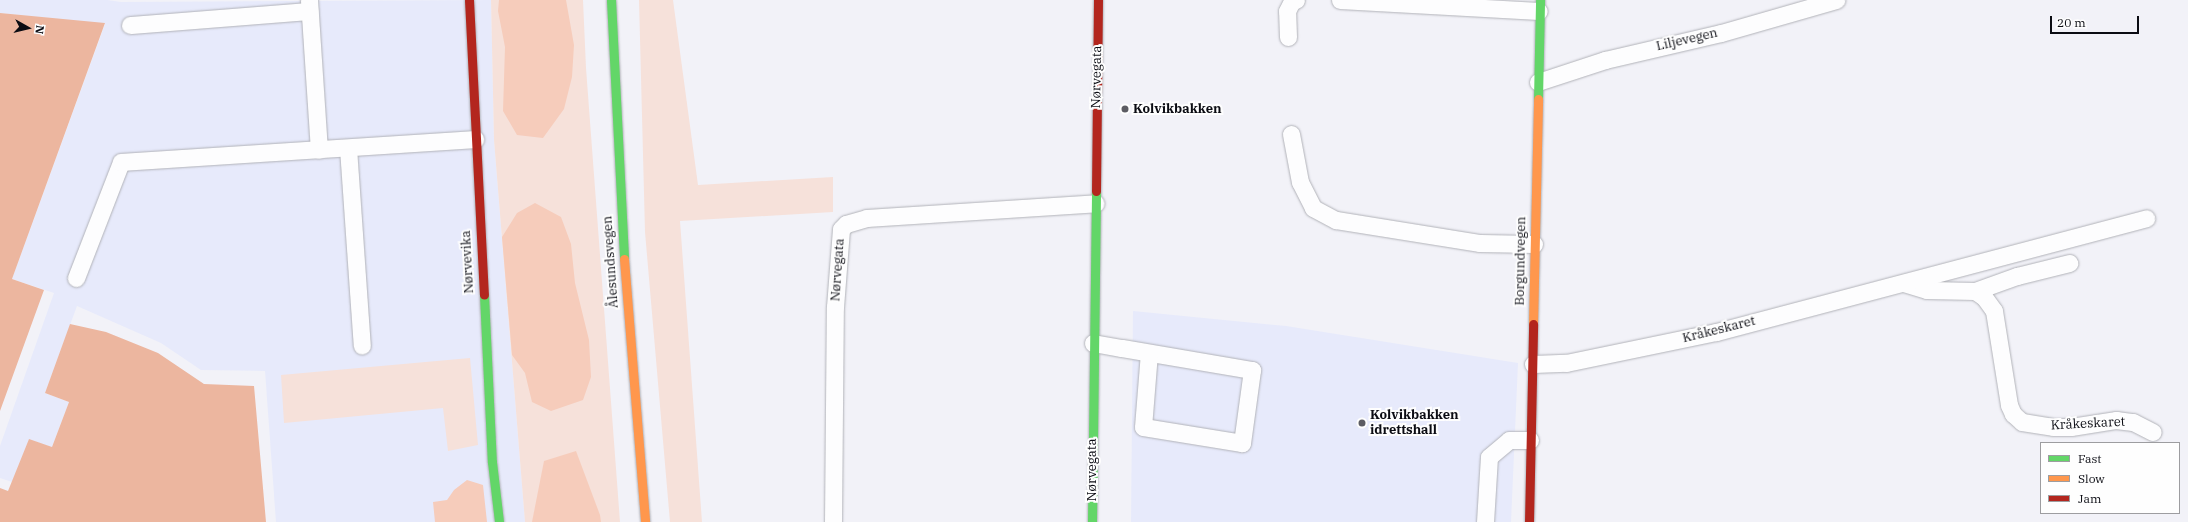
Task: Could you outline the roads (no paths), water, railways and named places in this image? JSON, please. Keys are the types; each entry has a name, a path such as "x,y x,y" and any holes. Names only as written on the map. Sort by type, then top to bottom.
{"main road":[{"name":"Nørvevika","path":"469,0 492,454 499,522"},
{"name":"Ålesundsvegen","path":"611,0 622,228 645,522"},
{"name":"Nørvegata","path":"1092,522 1098,0"},
{"name":"Borgundvegen","path":"1529,522 1539,5"}],"lane":[{"path":"1288,37 1287,11 1292,1 1296,0"},
{"path":"1340,0 1539,5"},
{"name":"Liljevegen","path":"1538,82 1605,60 1720,33 1836,0"},
{"path":"130,25 309,6 319,150"},
{"path":"1291,134 1300,182 1313,208 1336,220 1480,243 1534,244"},
{"path":"76,278 121,162 475,139"},
{"path":"348,148 362,346"},
{"name":"Nørvegata","path":"833,522 835,307 841,229 846,224 867,218 1096,202"},
{"name":"Kråkeskaret","path":"1533,364 1566,363 1708,334 2146,218"},
{"path":"1903,283 1927,290 1975,291 2017,276 2069,263"},
{"name":"Kråkeskaret","path":"1975,291 1984,297 1994,311 2009,405 2013,414 2022,422 2071,427 2116,420 2133,422 2153,432"},
{"path":"1093,344 1149,353 1252,370 1242,443 1143,427 1149,353"},
{"path":"1485,522 1489,457 1510,440 1530,440"}],"place":[{"name":"Kolvikbakken","path":"1125,109"},
{"name":"Kolvikbakken idrettshall","path":"1362,423"}]}
